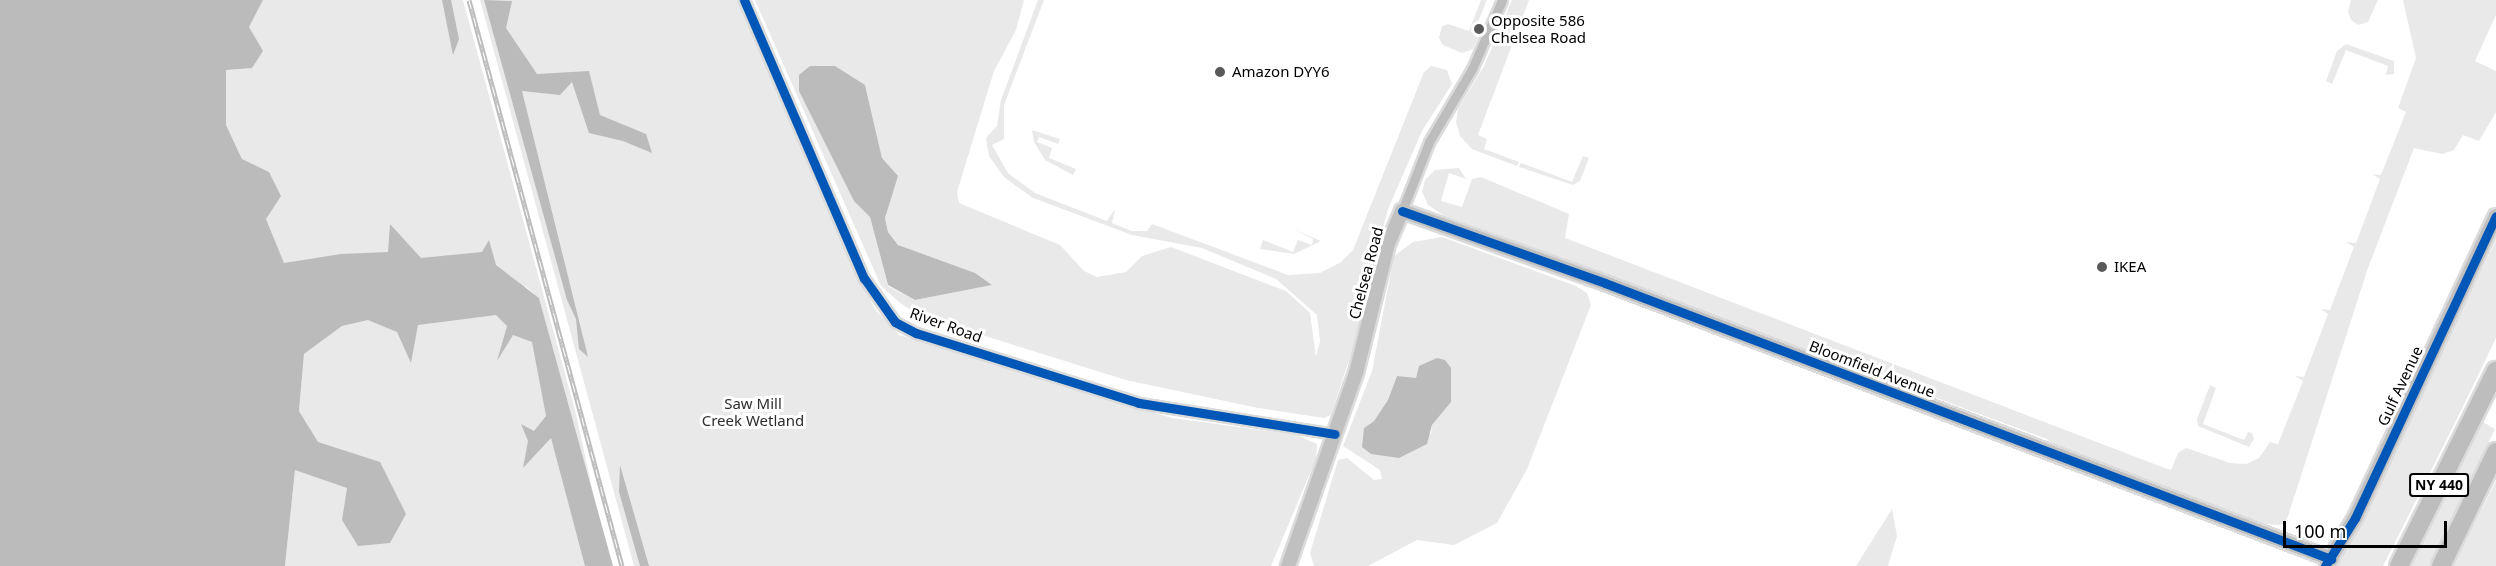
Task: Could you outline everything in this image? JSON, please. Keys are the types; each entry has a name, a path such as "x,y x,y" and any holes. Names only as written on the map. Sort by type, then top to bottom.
{"highway":[{"name":"NY 440","path":"2399,566 2496,371"},
{"name":"NY 440","path":"2441,566 2496,452"}],"street":[{"name":"River Road","path":"744,0 864,278 895,322 928,336 1139,403 1335,434"},
{"name":"Chelsea Road","path":"1288,566 1335,434 1372,319 1388,244 1429,142 1472,69 1502,0"},
{"name":"Bloomfield Avenue","path":"1402,211 1605,283 2328,562"},
{"name":"Gulf Avenue","path":"2328,562 2355,518 2496,216"}],"green space":[{"path":"229,0 463,0 576,414 595,502 539,298 525,286 599,566 285,566 295,470 310,429 299,411 304,354 342,326 368,319 311,259 284,264 266,219 269,172 242,159 226,125 226,70 238,69"},
{"name":"Saw Mill Creek Wetland","path":"480,0 738,0 874,308 899,335 1172,418 1297,435 1317,444 1316,459 1271,566 634,566"},
{"path":"755,0 1024,0 1016,30 994,71 957,192 959,203 1060,245 1084,271 1097,277 1126,272 1142,256 1171,247 1286,291 1310,313 1316,357 1320,341 1317,315 1276,279 1202,248 1132,235 1033,198 1004,177 989,156 986,138 997,126 1001,100 1038,0 1044,0 1004,105 1004,139 992,145 1008,173 1035,193 1107,221 1115,209 1112,223 1132,231 1147,231 1152,224 1288,275 1320,273 1341,262 1353,250 1424,72 1431,66 1447,70 1452,84 1422,131 1388,209 1351,354 1331,415 1324,418 1258,408 1126,380 918,315 881,286","holes":["865,85 882,158 897,176 885,218 888,232 898,245 991,285 915,300 888,286 870,217"]},
{"path":"1481,0 1487,0 1475,29 1481,32 1473,49 1462,53 1443,45 1439,38 1442,26 1448,24 1469,31"},
{"path":"1512,0 1529,0 1478,135 1487,139 1484,149 1519,162 1517,166 1472,149 1460,136 1456,122 1458,109 1484,66"},
{"path":"2351,0 2378,0 2368,22 2358,25 2351,20 2348,12"},
{"path":"2403,0 2496,0 2496,15 2475,61 2496,71 2496,112 2479,141 2463,135 2454,150 2442,154 2414,148 2368,268 2287,519 2280,525 2264,524 2055,446 2047,439 1443,215 1428,205 1422,192 1425,180 1435,170 1459,168 1466,179 1449,173 1441,201 1462,207 1472,179 1481,177 1569,214 1565,238 2162,467 2171,470 2178,453 2186,448 2230,463 2247,464 2259,458 2270,442 2278,444 2303,381 2295,376 2304,377 2328,314 2321,309 2330,310 2354,247 2346,242 2356,243 2380,179 2372,174 2381,175 2406,112 2398,108 2416,58"},
{"path":"2346,44 2394,61 2394,74 2386,75 2388,66 2346,50 2332,84 2326,81 2337,51"},
{"path":"1032,130 1060,139 1058,144 1039,137 1037,142 1052,148 1049,158 1076,169 1073,175 1045,160 1034,142"},
{"path":"1583,156 1589,158 1580,181 1573,185 1519,167 1521,163 1572,182"},
{"path":"1293,229 1321,241 1294,254 1260,249 1263,240 1293,252 1298,240 1312,245 1313,239"},
{"path":"1442,237 1576,286 1587,293 1591,305 1527,469 1497,523 1454,545 1417,540 1368,566 1314,566 1310,553 1338,460 1347,458 1374,480 1382,479 1380,470 1343,446 1372,371 1394,256 1413,242","holes":["1451,368 1451,402 1432,425 1431,434 1364,428 1374,421 1388,400 1397,376 1410,379 1416,378 1418,371"]},
{"path":"2496,240 2496,338 2455,423 2383,566 2334,566 2361,519"},
{"path":"2210,385 2216,388 2203,424 2244,440 2248,432 2252,433 2254,439 2249,447 2198,426 2197,419"},
{"path":"2483,422 2495,429 2430,566 2412,566"},
{"path":"2496,481 2496,566 2453,566 2458,557"},
{"path":"1892,509 1897,536 1888,566 1856,566"}],"shaded area":[{"path":"0,0 263,0 249,27 263,51 252,68 226,70 226,125 242,159 269,172 281,196 266,219 284,263 341,254 388,252 390,224 421,258 482,252 489,240 496,265 539,298 613,566 585,566 551,438 523,468 528,441 521,424 534,431 546,416 532,342 513,335 497,361 507,326 496,315 418,325 411,363 397,332 368,320 342,326 304,354 299,411 318,442 380,462 406,514 390,543 358,546 342,520 347,488 295,470 285,566 0,566"},
{"path":"442,0 451,0 459,39 453,55"},
{"path":"484,0 512,1 506,28 537,74 589,71 600,115 646,134 652,153 623,141 589,133 572,82 560,95 522,91 588,357 579,349 576,319 567,300"},
{"path":"810,66 835,66 865,85 882,158 898,176 885,218 888,232 898,245 975,273 992,285 915,300 888,285 870,217 854,201 799,91 799,75"},
{"path":"1437,358 1445,360 1451,368 1451,402 1432,425 1427,444 1399,458 1371,454 1362,447 1364,428 1374,421 1388,400 1397,376 1416,378 1419,366"},
{"path":"620,464 649,566 640,566 619,492"}],"railway":[{"path":"469,0 622,566"}],"cycle path":[{"path":"744,0 864,278 895,322 916,333 1139,403 1335,434"},
{"path":"1402,211 1605,283 2331,559"},
{"path":"2325,566 2355,518 2496,216"}],"place":[{"name":"Opposite 586 Chelsea Road","path":"1479,29"},
{"name":"Amazon DYY6","path":"1220,72"},
{"name":"IKEA","path":"2102,267"}]}
